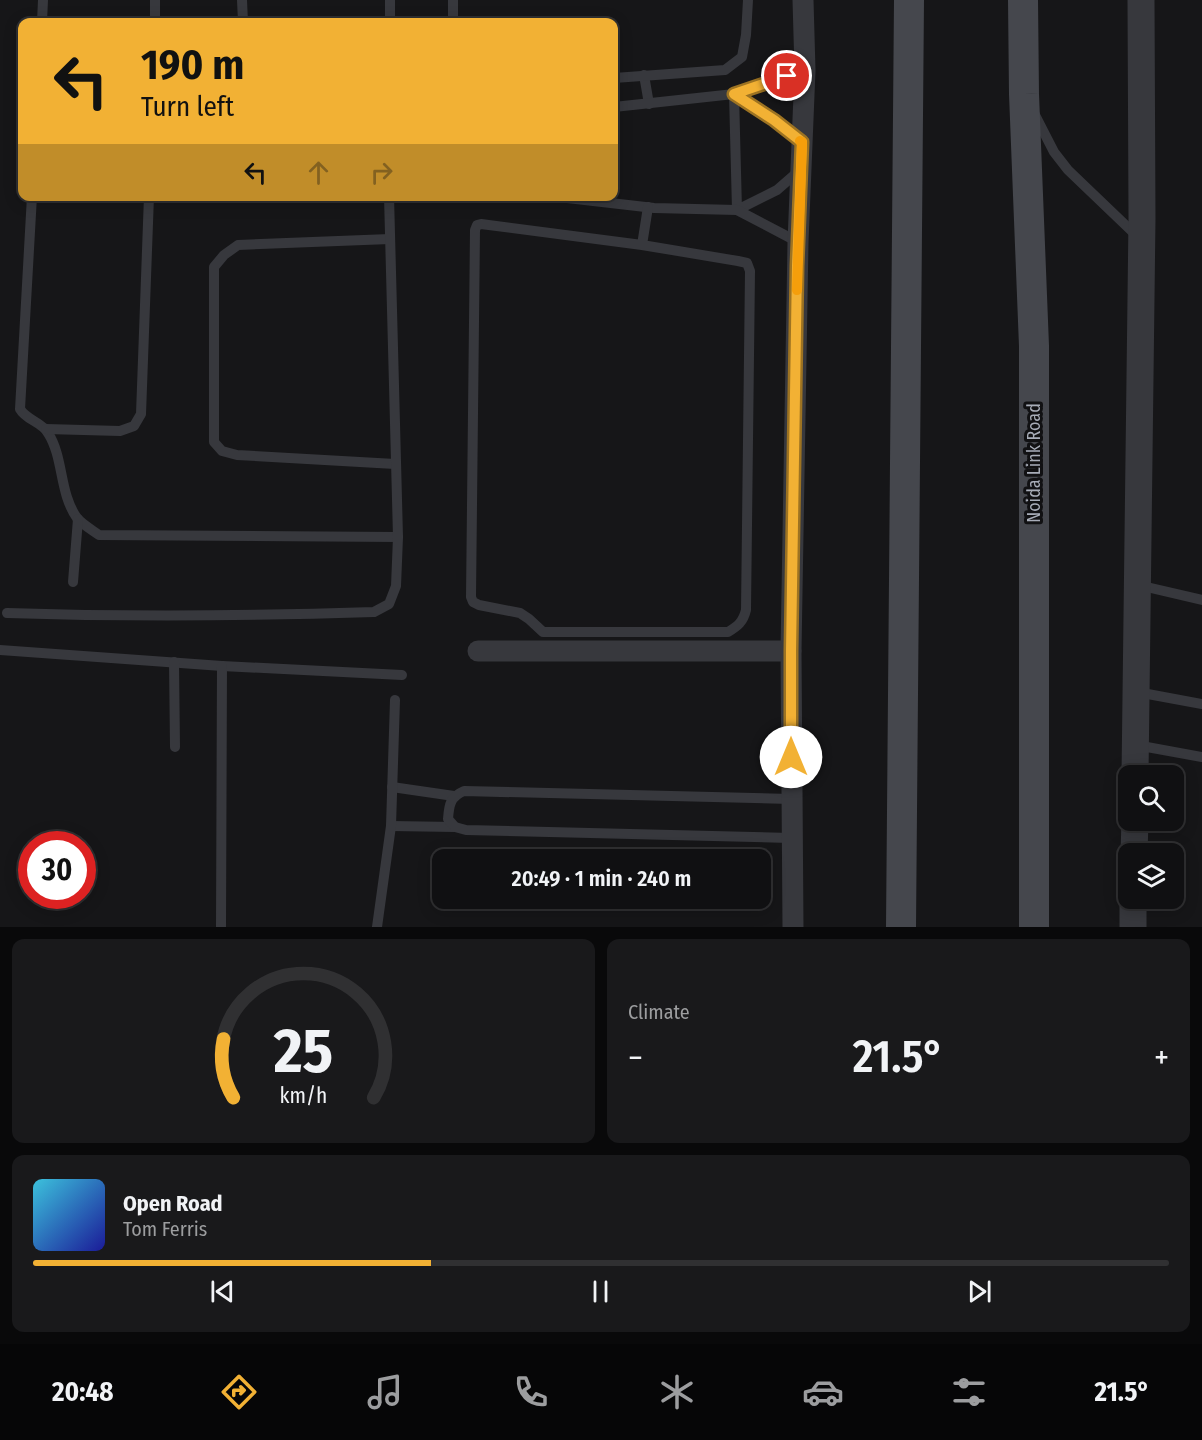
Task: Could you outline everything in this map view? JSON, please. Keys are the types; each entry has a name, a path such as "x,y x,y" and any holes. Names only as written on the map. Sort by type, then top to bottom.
{"main road":[{"path":"902,927 909,0"},
{"name":"Noida Link Road","path":"1023,0 1024,94 1035,346 1034,927"}],"street":[{"path":"793,927 791,651 798,242 804,70 803,0"},
{"path":"1135,765 1141,0"},
{"path":"478,651 791,651"},
{"path":"1133,909 1133,927"}],"lane":[{"path":"42,18 43,0"},
{"path":"154,18 155,0"},
{"path":"242,0 243,18"},
{"path":"390,0 390,18"},
{"path":"453,0 453,18"},
{"path":"618,78 725,70 742,57 746,35 747,0"},
{"path":"618,107 734,94 804,70"},
{"path":"644,75 649,104"},
{"path":"734,94 774,120 802,142"},
{"path":"734,94 737,210"},
{"path":"1024,94 1054,152 1068,170 1141,240"},
{"path":"737,210 777,190 800,170"},
{"path":"32,201 20,409 23,414 46,429 52,439 69,502 78,519 99,535 398,537"},
{"path":"46,429 120,431 134,426 141,414 149,201"},
{"path":"7,613 88,616 264,616 374,612 389,604 396,586 398,537 388,201"},
{"path":"595,201 648,207 737,210 798,242"},
{"path":"642,245 648,207"},
{"path":"481,224 642,245 738,261 747,264 750,271 746,610 743,621 738,627 728,632 543,632 520,614 479,605 473,602 471,597 475,230 477,225 481,224"},
{"path":"390,239 238,245 224,255 214,267 214,442 222,451 237,456 395,464"},
{"path":"73,582 78,519"},
{"path":"1138,585 1202,600"},
{"path":"0,650 222,666 402,675"},
{"path":"174,662 175,747"},
{"path":"222,666 222,927"},
{"path":"1136,692 1202,704"},
{"path":"376,927 391,826 395,700"},
{"path":"1136,744 1202,757"},
{"path":"392,788 454,796"},
{"path":"455,827 448,819 448,806 454,796 464,790 791,799"},
{"path":"391,826 791,838"}],"slow traffic":[{"path":"797,290 802,142 800,141"}],"route":[{"path":"787,76 734,94 774,120 802,142 797,266 791,757"}]}
